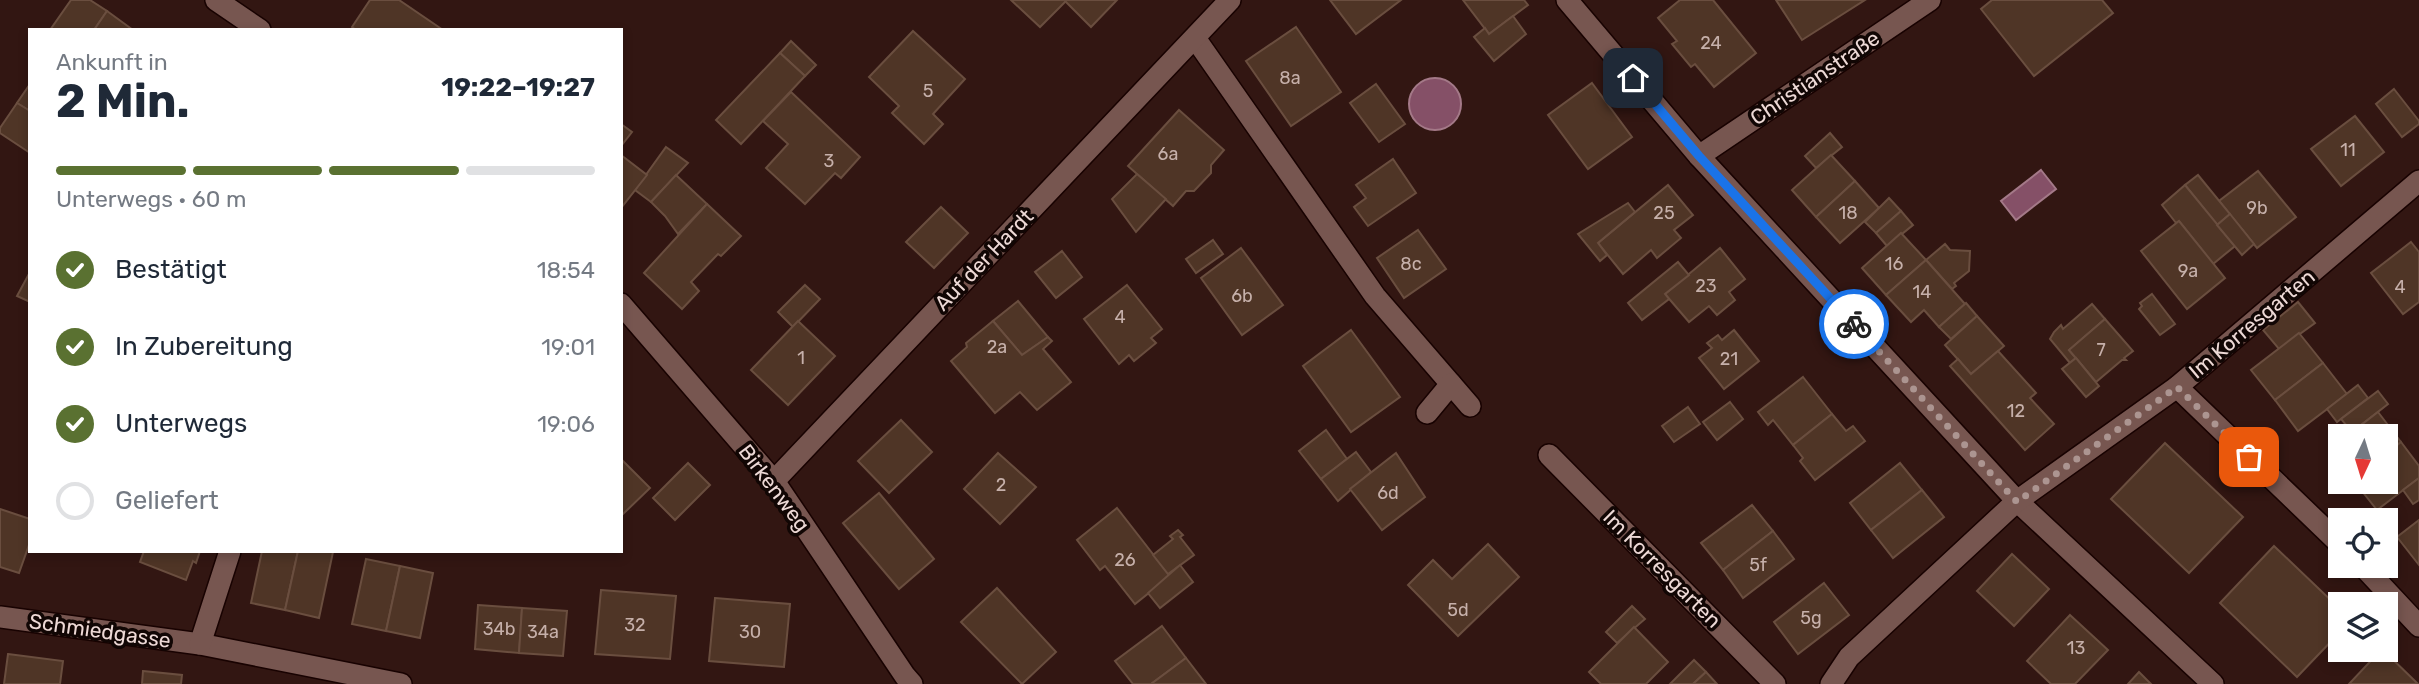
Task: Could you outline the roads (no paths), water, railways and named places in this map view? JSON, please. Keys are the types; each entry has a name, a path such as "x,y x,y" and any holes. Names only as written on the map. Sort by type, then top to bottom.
{"street":[{"path":"216,0 257,28"},
{"name":"Auf der Hardt","path":"774,481 1230,0"},
{"path":"1567,0 1699,156 2017,502 2213,684"},
{"name":"Christianstraße","path":"1699,156 1930,0"},
{"path":"1195,38 1375,296 1471,407"},
{"name":"Im Korresgarten","path":"1831,684 1849,657 2017,502 2177,387 2419,181"},
{"name":"Birkenweg","path":"623,306 774,481 912,684"},
{"path":"1427,413 1451,384"},
{"path":"2177,387 2328,532"},
{"name":"Im Korresgarten","path":"1549,455 1775,684"},
{"name":"Schmiedgasse","path":"200,644 229,553"},
{"path":"2374,578 2419,626"},
{"name":"Schmiedgasse","path":"0,617 200,644 401,684"}]}
